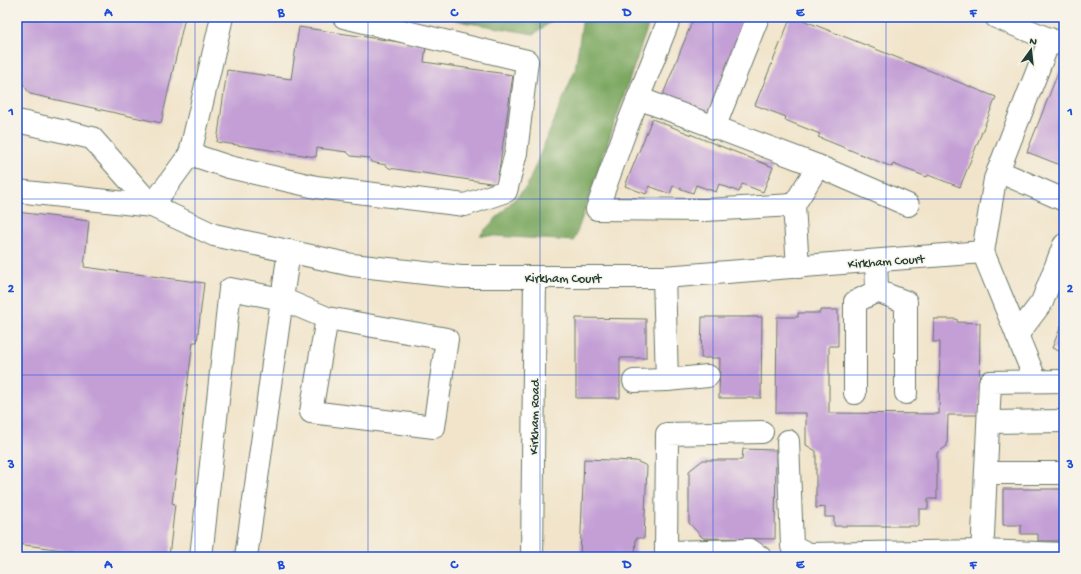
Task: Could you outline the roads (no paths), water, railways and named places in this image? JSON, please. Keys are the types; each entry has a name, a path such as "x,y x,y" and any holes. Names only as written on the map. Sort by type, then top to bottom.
{"street":[{"path":"152,206 190,154 222,17"},
{"path":"190,154 229,167 316,187 465,205 506,191 516,153 527,61 344,17"},
{"path":"670,17 597,209 705,210 794,205"},
{"path":"714,128 758,17"},
{"path":"996,17 1057,42 995,179 983,252 1036,381"},
{"path":"638,98 714,128 818,166 908,205"},
{"path":"17,121 92,138 152,206"},
{"path":"798,267 794,205 818,166"},
{"path":"998,171 1064,200"},
{"path":"17,191 152,206"},
{"name":"Kirkham Court","path":"152,206 214,235 352,265 454,276 535,278 664,277 983,252"},
{"path":"1017,335 1042,302 1064,245"},
{"path":"246,557 289,251"},
{"path":"876,261 877,291"},
{"path":"664,277 667,380"},
{"name":"Kirkham Road","path":"532,557 535,278"},
{"path":"201,557 230,289 282,298 327,318 447,339 434,427 312,412 327,318"},
{"path":"855,393 854,302 877,291 906,302 906,393"},
{"path":"634,381 667,380 708,376"},
{"path":"982,554 990,382 1064,381"},
{"path":"988,422 1064,421"},
{"path":"760,557 750,550 666,552 667,434 762,432"},
{"path":"788,441 788,552 809,554 1064,554"},
{"path":"986,473 1064,473"}]}
